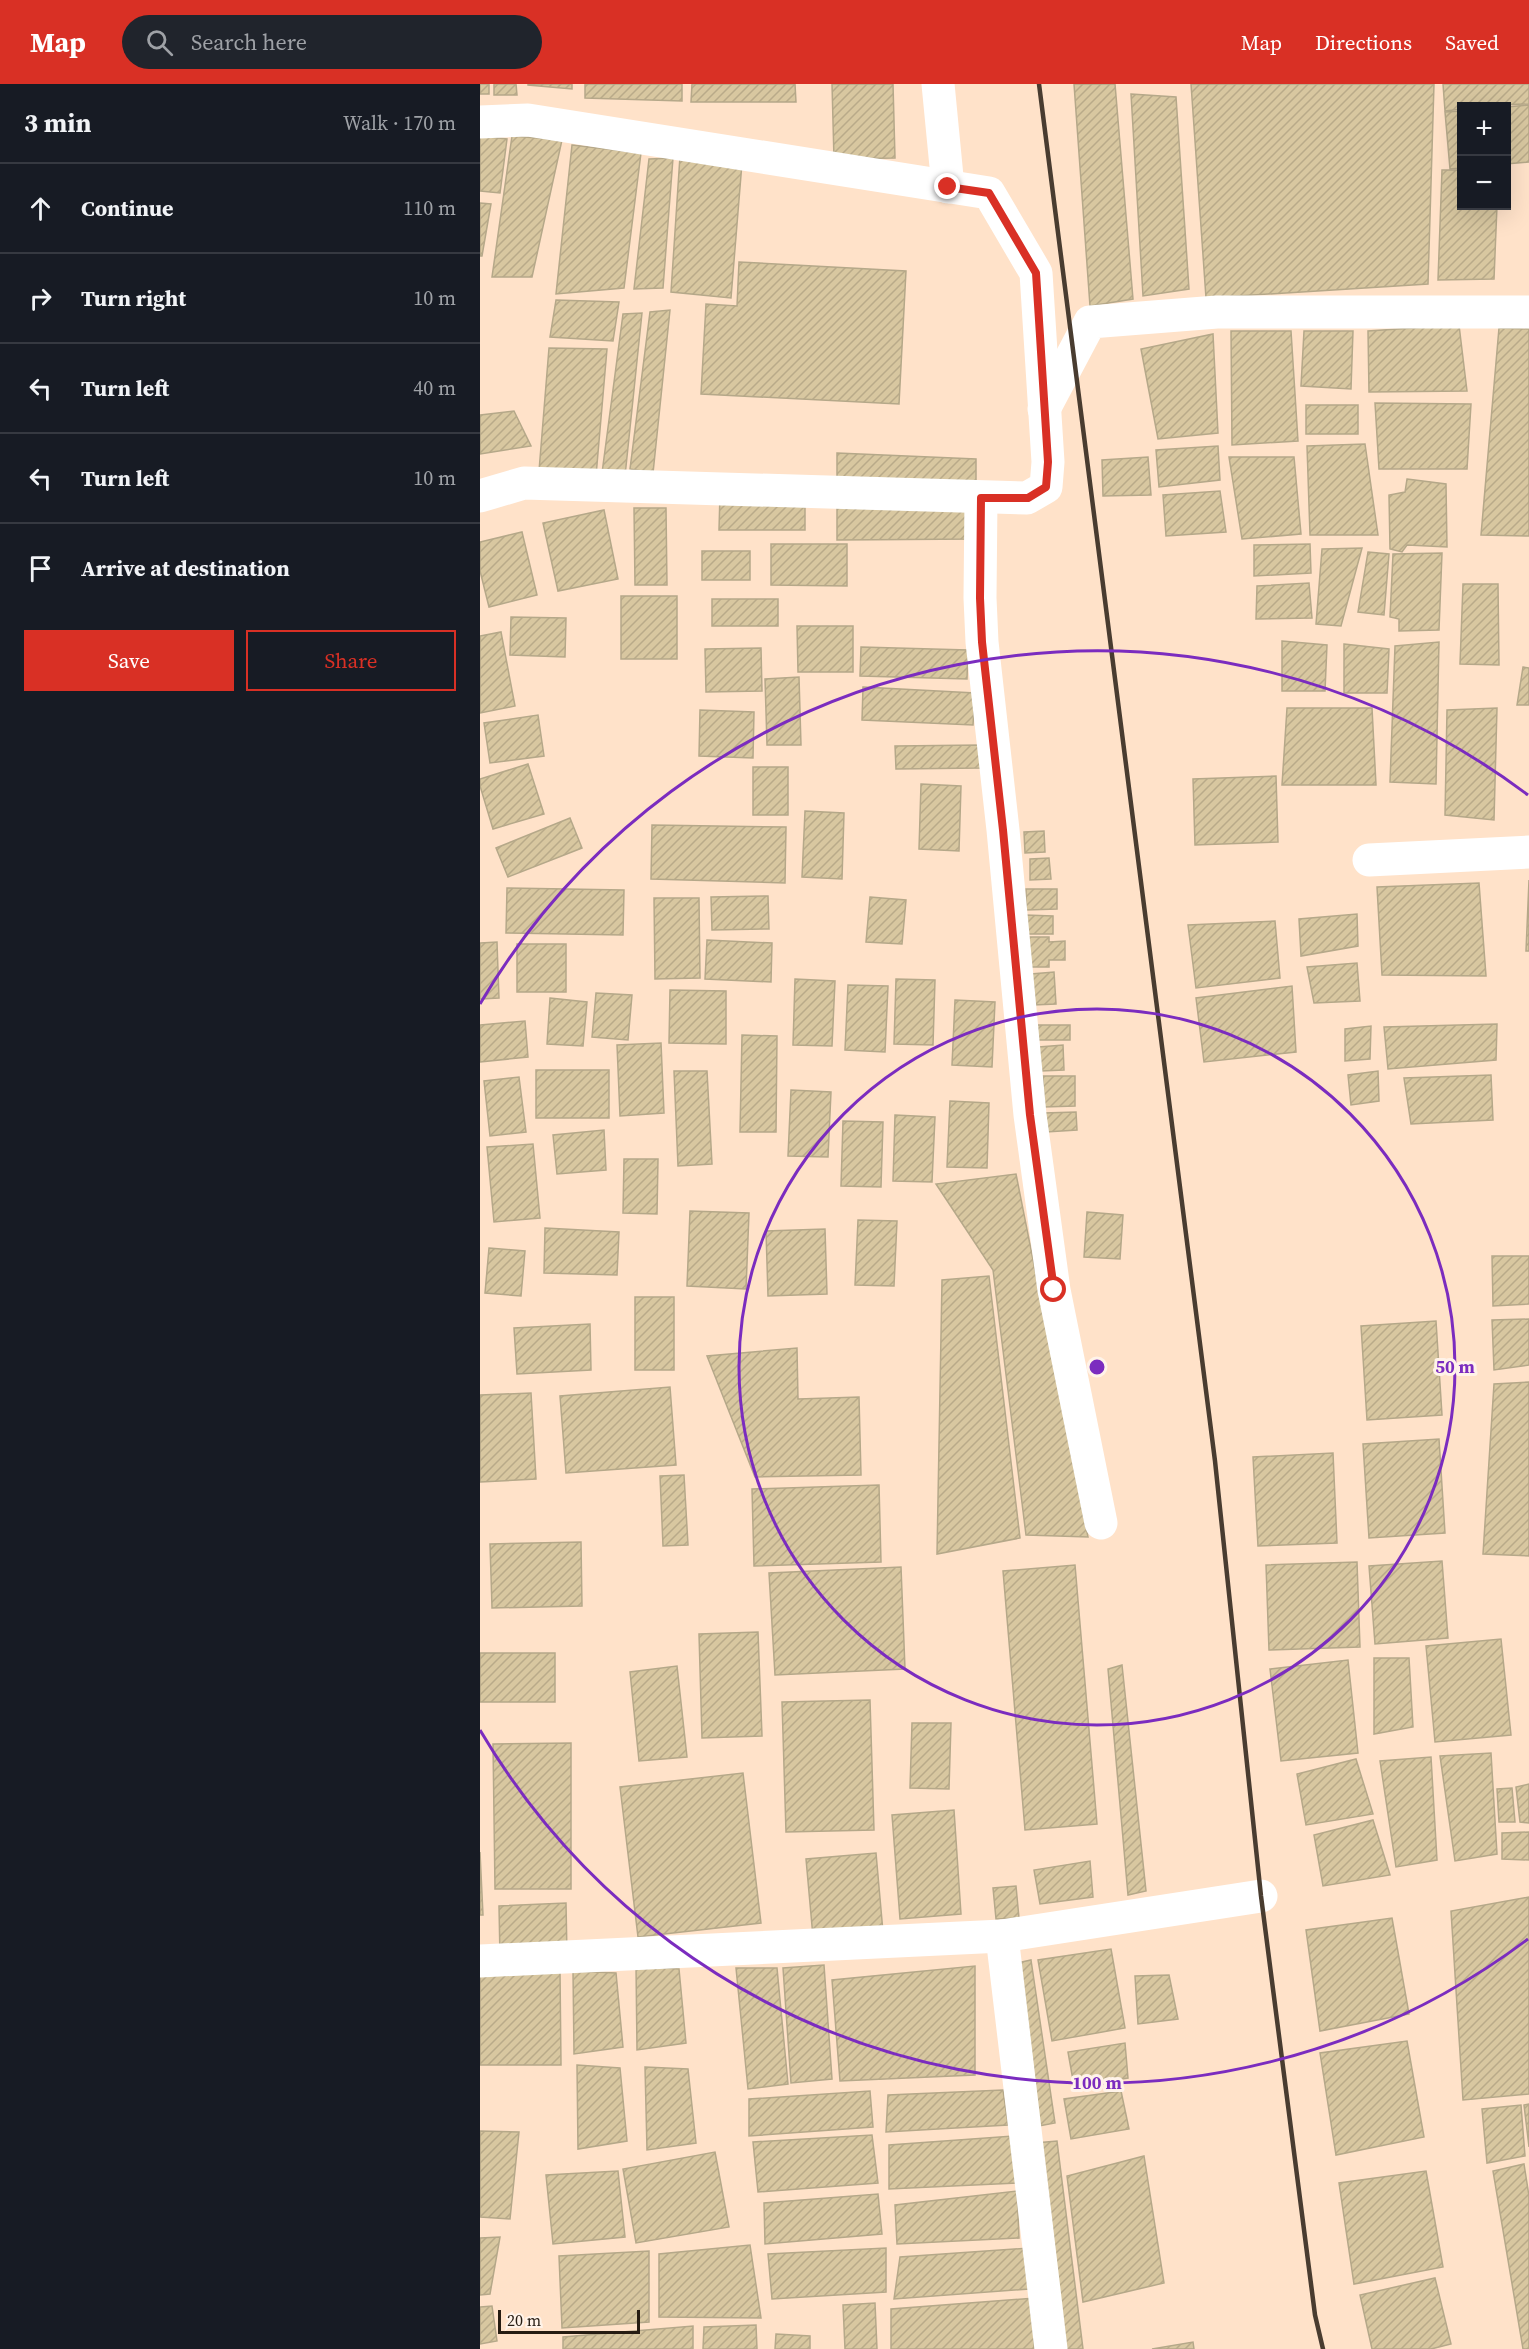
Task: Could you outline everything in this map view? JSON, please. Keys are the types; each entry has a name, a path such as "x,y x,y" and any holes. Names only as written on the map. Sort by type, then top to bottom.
{"street":[{"path":"938,84 948,187"},
{"path":"480,122 528,120 989,193 1036,273 1048,462 1046,487 1028,498 524,483 480,496"},
{"path":"1044,409 1090,322 1217,312 1529,312"},
{"path":"981,498 982,642 1003,830 1030,1115 1054,1290 1101,1523"},
{"path":"1369,860 1529,852"},
{"path":"480,1961 1002,1936 1261,1896"},
{"path":"1002,1936 1051,2349"}],"building":[{"path":"480,84 489,84 489,94 480,94"},
{"path":"494,84 516,84 517,95 494,95"},
{"path":"572,84 572,89 528,85"},
{"path":"585,84 682,84 682,101 585,98"},
{"path":"692,84 795,84 796,102 691,102"},
{"path":"832,84 893,84 895,158 834,159"},
{"path":"1074,84 1115,84 1133,299 1090,306"},
{"path":"1191,84 1434,84 1428,284 1206,298"},
{"path":"1443,84 1529,84 1529,104 1457,102 1457,110 1445,111"},
{"path":"1131,94 1176,97 1189,289 1143,296"},
{"path":"1529,105 1529,162 1511,164 1511,107"},
{"path":"1457,111 1457,168 1450,169 1445,112"},
{"path":"480,136 507,139 500,193 480,191"},
{"path":"512,136 562,140 532,277 492,277"},
{"path":"572,145 641,153 624,288 556,294"},
{"path":"680,156 742,163 731,298 671,292"},
{"path":"673,158 663,288 634,289 649,159"},
{"path":"1442,170 1457,170 1457,210 1497,210 1494,279 1438,280"},
{"path":"480,203 491,204 482,256 480,256"},
{"path":"739,262 906,271 899,404 701,394 706,304 737,306"},
{"path":"556,300 619,302 613,341 550,337"},
{"path":"670,310 653,473 630,469 650,312"},
{"path":"642,313 625,476 602,473 623,314"},
{"path":"1459,325 1467,391 1369,392 1368,331"},
{"path":"1499,328 1529,329 1529,536 1481,535"},
{"path":"1231,331 1291,331 1298,441 1232,445"},
{"path":"1304,331 1353,331 1351,389 1301,386"},
{"path":"1213,334 1218,433 1158,439 1141,349"},
{"path":"549,348 607,349 596,476 539,471"},
{"path":"1375,403 1471,404 1467,469 1379,469"},
{"path":"1306,405 1358,405 1358,434 1306,434"},
{"path":"514,411 531,446 480,454 480,415"},
{"path":"1365,444 1378,535 1310,535 1307,446"},
{"path":"1218,446 1220,480 1159,487 1156,450"},
{"path":"837,453 976,459 976,539 837,540"},
{"path":"1148,457 1151,495 1103,496 1102,460"},
{"path":"1229,457 1294,457 1301,534 1242,539"},
{"path":"1407,479 1446,484 1447,547 1407,545 1402,552 1390,549 1389,495 1405,492"},
{"path":"1220,491 1226,532 1166,536 1163,495"},
{"path":"720,494 805,497 805,530 719,530"},
{"path":"634,508 666,508 667,585 635,585"},
{"path":"604,510 618,579 558,591 543,523"},
{"path":"522,532 537,595 489,607 480,571 480,542"},
{"path":"771,544 847,544 847,586 771,585"},
{"path":"1310,544 1311,573 1254,576 1254,545"},
{"path":"1362,548 1341,626 1316,624 1322,549"},
{"path":"702,551 750,551 750,580 702,580"},
{"path":"1368,552 1389,554 1384,615 1358,612"},
{"path":"1442,553 1439,630 1399,631 1399,619 1390,617 1393,554"},
{"path":"1309,583 1312,618 1256,619 1257,586"},
{"path":"1463,584 1498,584 1499,665 1460,664"},
{"path":"621,596 677,596 677,659 621,659"},
{"path":"712,599 778,599 778,626 712,626"},
{"path":"511,617 566,618 565,657 510,655"},
{"path":"797,626 853,626 853,672 798,672"},
{"path":"501,632 515,706 480,713 480,636"},
{"path":"1282,641 1327,645 1325,691 1282,691"},
{"path":"1439,642 1436,784 1390,782 1395,646"},
{"path":"1344,644 1389,649 1387,693 1344,693"},
{"path":"861,647 968,650 967,679 860,676"},
{"path":"761,648 762,691 706,692 705,649"},
{"path":"1523,667 1529,668 1529,705 1517,705"},
{"path":"799,677 801,745 767,745 765,679"},
{"path":"863,687 975,693 973,725 862,720"},
{"path":"1287,708 1372,708 1376,785 1282,785"},
{"path":"1497,708 1494,820 1445,815 1447,710"},
{"path":"700,710 754,712 753,758 699,756"},
{"path":"538,715 544,756 490,763 484,723"},
{"path":"981,745 981,768 896,769 895,746"},
{"path":"528,764 544,814 493,829 480,779"},
{"path":"753,767 788,767 788,815 753,815"},
{"path":"1276,776 1278,842 1195,845 1193,779"},
{"path":"921,784 961,786 959,851 919,849"},
{"path":"805,811 844,813 842,879 802,877"},
{"path":"570,818 582,848 508,877 496,848"},
{"path":"652,825 786,827 785,883 651,879"},
{"path":"1044,831 1045,852 1025,853 1024,832"},
{"path":"1049,858 1051,879 1030,880 1030,859"},
{"path":"1529,880 1529,951 1526,951"},
{"path":"1479,883 1486,976 1382,975 1377,887"},
{"path":"507,888 624,890 623,935 506,933"},
{"path":"1026,889 1057,889 1057,909 1026,910"},
{"path":"768,896 769,929 712,930 711,897"},
{"path":"870,897 906,900 902,944 866,942"},
{"path":"654,898 699,898 700,978 655,979"},
{"path":"1357,914 1358,946 1301,956 1299,919"},
{"path":"1025,915 1053,916 1053,934 1025,934"},
{"path":"1275,921 1280,978 1196,988 1188,925"},
{"path":"1027,937 1049,937 1049,942 1065,941 1065,960 1049,960 1049,967 1028,967"},
{"path":"707,940 772,943 771,982 705,979"},
{"path":"497,942 499,998 480,999 480,943"},
{"path":"517,944 566,944 566,992 517,992"},
{"path":"1357,963 1360,1001 1314,1003 1307,967"},
{"path":"1054,972 1056,1004 1033,1005 1031,974"},
{"path":"795,979 835,981 832,1046 793,1045"},
{"path":"896,979 935,980 933,1045 894,1044"},
{"path":"848,985 888,986 885,1052 845,1050"},
{"path":"1292,986 1296,1052 1204,1062 1196,998"},
{"path":"670,990 726,991 726,1044 669,1043"},
{"path":"596,993 632,995 628,1040 592,1037"},
{"path":"550,998 587,1002 583,1046 547,1044"},
{"path":"955,1000 995,1002 992,1067 952,1065"},
{"path":"525,1021 528,1057 480,1062 480,1025"},
{"path":"1497,1024 1496,1060 1388,1069 1384,1027"},
{"path":"1037,1025 1070,1025 1070,1040 1037,1040"},
{"path":"1371,1026 1370,1059 1345,1061 1345,1029"},
{"path":"742,1035 777,1036 776,1132 740,1132"},
{"path":"661,1043 664,1113 620,1116 617,1045"},
{"path":"1063,1045 1064,1070 1041,1071 1039,1047"},
{"path":"536,1070 609,1070 609,1118 536,1118"},
{"path":"674,1071 707,1071 712,1164 678,1166"},
{"path":"1378,1071 1379,1101 1351,1105 1348,1075"},
{"path":"1491,1075 1493,1120 1411,1124 1404,1078"},
{"path":"1043,1076 1075,1076 1075,1106 1044,1107"},
{"path":"519,1077 526,1132 490,1136 484,1081"},
{"path":"791,1090 831,1092 828,1157 788,1156"},
{"path":"950,1101 989,1103 987,1168 947,1167"},
{"path":"1076,1112 1077,1130 1046,1132 1044,1113"},
{"path":"895,1115 935,1117 932,1182 893,1181"},
{"path":"843,1121 883,1122 881,1187 841,1186"},
{"path":"604,1130 606,1170 557,1174 553,1135"},
{"path":"533,1144 540,1218 494,1222 487,1147"},
{"path":"624,1159 658,1159 657,1214 623,1213"},
{"path":"1016,1174 1088,1537 1026,1535 993,1270 936,1184"},
{"path":"690,1211 749,1213 746,1289 687,1286"},
{"path":"1087,1212 1123,1215 1120,1259 1084,1257"},
{"path":"858,1220 897,1221 894,1286 855,1285"},
{"path":"545,1228 619,1232 617,1275 544,1273"},
{"path":"825,1229 827,1294 768,1296 766,1231"},
{"path":"489,1248 525,1251 521,1296 485,1293"},
{"path":"1492,1256 1529,1256 1529,1304 1493,1306"},
{"path":"989,1276 1020,1538 937,1554 942,1280"},
{"path":"635,1297 674,1297 674,1370 635,1370"},
{"path":"1529,1319 1529,1365 1494,1370 1492,1320"},
{"path":"1436,1321 1442,1415 1367,1420 1361,1326"},
{"path":"590,1324 591,1370 517,1374 514,1328"},
{"path":"797,1348 798,1399 859,1397 861,1475 755,1477 707,1356"},
{"path":"1529,1382 1529,1556 1483,1554 1494,1384"},
{"path":"670,1387 676,1465 566,1473 560,1396"},
{"path":"531,1393 536,1479 480,1482 480,1395"},
{"path":"1439,1439 1445,1533 1369,1538 1363,1444"},
{"path":"1333,1453 1337,1543 1258,1546 1253,1457"},
{"path":"684,1475 688,1545 663,1546 660,1476"},
{"path":"879,1485 881,1562 754,1566 752,1489"},
{"path":"581,1542 582,1606 492,1608 490,1544"},
{"path":"1442,1561 1448,1638 1375,1644 1369,1566"},
{"path":"1357,1562 1360,1647 1269,1650 1266,1565"},
{"path":"1075,1565 1097,1824 1025,1830 1003,1571"},
{"path":"901,1567 905,1669 775,1675 769,1573"},
{"path":"758,1632 762,1736 702,1738 699,1634"},
{"path":"1501,1639 1511,1735 1435,1742 1426,1646"},
{"path":"480,1653 555,1653 555,1702 480,1702"},
{"path":"1374,1658 1409,1658 1413,1727 1374,1734"},
{"path":"1348,1660 1358,1753 1281,1761 1270,1669"},
{"path":"1122,1665 1146,1891 1128,1895 1108,1669"},
{"path":"677,1666 687,1757 639,1761 630,1672"},
{"path":"870,1700 874,1830 786,1832 782,1702"},
{"path":"912,1723 951,1723 949,1789 910,1788"},
{"path":"571,1743 571,1889 495,1889 493,1744"},
{"path":"1491,1753 1497,1854 1455,1861 1440,1756"},
{"path":"1431,1757 1437,1860 1396,1867 1380,1761"},
{"path":"1356,1759 1373,1814 1306,1825 1297,1774"},
{"path":"743,1773 761,1923 638,1937 620,1787"},
{"path":"1529,1784 1529,1823 1520,1822 1516,1787"},
{"path":"1512,1788 1515,1822 1499,1822 1497,1789"},
{"path":"954,1810 961,1914 900,1919 892,1815"},
{"path":"1373,1820 1390,1875 1323,1886 1314,1835"},
{"path":"1529,1832 1529,1860 1502,1859 1502,1833"},
{"path":"480,1852 483,1915 480,1915"},
{"path":"876,1853 883,1932 813,1937 806,1859"},
{"path":"1090,1861 1093,1897 1040,1904 1034,1870"},
{"path":"1016,1886 1019,1918 996,1919 993,1888"},
{"path":"1529,1897 1529,2094 1463,2100 1451,1911"},
{"path":"566,1903 567,1955 500,1957 499,1906"},
{"path":"1392,1918 1409,2014 1320,2031 1306,1930"},
{"path":"1111,1949 1125,2028 1052,2041 1038,1960"},
{"path":"1031,1960 1055,2123 1033,2127 1012,1964"},
{"path":"824,1965 832,2079 791,2083 783,1968"},
{"path":"636,1966 679,1969 686,2043 637,2050"},
{"path":"975,1966 975,2075 840,2081 832,1980"},
{"path":"736,1968 777,1968 788,2084 748,2089"},
{"path":"560,1971 561,2065 480,2065 480,1972"},
{"path":"573,1971 616,1973 623,2047 574,2054"},
{"path":"1169,1975 1178,2019 1138,2024 1135,1976"},
{"path":"1407,2041 1424,2137 1336,2155 1320,2053"},
{"path":"1125,2043 1128,2078 1074,2086 1068,2052"},
{"path":"577,2065 620,2068 627,2141 578,2149"},
{"path":"645,2067 688,2069 696,2143 647,2150"},
{"path":"1003,2090 1008,2125 886,2132 888,2095"},
{"path":"870,2091 873,2127 749,2136 749,2099"},
{"path":"1121,2091 1129,2129 1071,2139 1064,2099"},
{"path":"1529,2104 1529,2147 1524,2105"},
{"path":"1521,2105 1525,2156 1487,2163 1482,2109"},
{"path":"480,2131 519,2132 510,2219 480,2217"},
{"path":"872,2135 878,2183 758,2192 753,2142"},
{"path":"1013,2136 1017,2183 889,2189 889,2145"},
{"path":"1057,2141 1083,2349 1059,2349 1035,2143"},
{"path":"715,2152 729,2227 636,2243 623,2169"},
{"path":"1144,2156 1164,2283 1083,2302 1067,2176"},
{"path":"1524,2164 1529,2196 1529,2349 1523,2349 1493,2171"},
{"path":"618,2171 625,2237 553,2244 546,2175"},
{"path":"1426,2171 1443,2267 1354,2284 1339,2183"},
{"path":"1017,2191 1019,2238 897,2244 895,2205"},
{"path":"878,2194 882,2234 765,2244 764,2203"},
{"path":"500,2237 490,2294 480,2295 480,2238"},
{"path":"750,2245 761,2318 659,2317 659,2254"},
{"path":"886,2248 886,2292 772,2299 768,2254"},
{"path":"1029,2248 1029,2289 894,2299 900,2257"},
{"path":"649,2251 649,2322 562,2328 559,2256"},
{"path":"1435,2278 1451,2344 1431,2349 1372,2349 1360,2295"},
{"path":"1035,2298 1034,2349 891,2349 891,2309"},
{"path":"875,2303 877,2349 845,2349 843,2305"},
{"path":"492,2306 497,2341 480,2344 480,2307"},
{"path":"756,2325 757,2349 703,2349 704,2327"},
{"path":"693,2326 693,2349 563,2349 563,2337"},
{"path":"776,2334 810,2336 810,2349 775,2349"},
{"path":"1193,2342 1194,2349 1152,2349"}],"railway":[{"path":"1039,84 1215,1461 1261,1896 1315,2315 1323,2349"}],"route":[{"path":"948,187 989,193 1036,273 1048,462 1046,487 1028,498 981,498 980,598 982,642 1016,954 1030,1115 1054,1290"}]}
